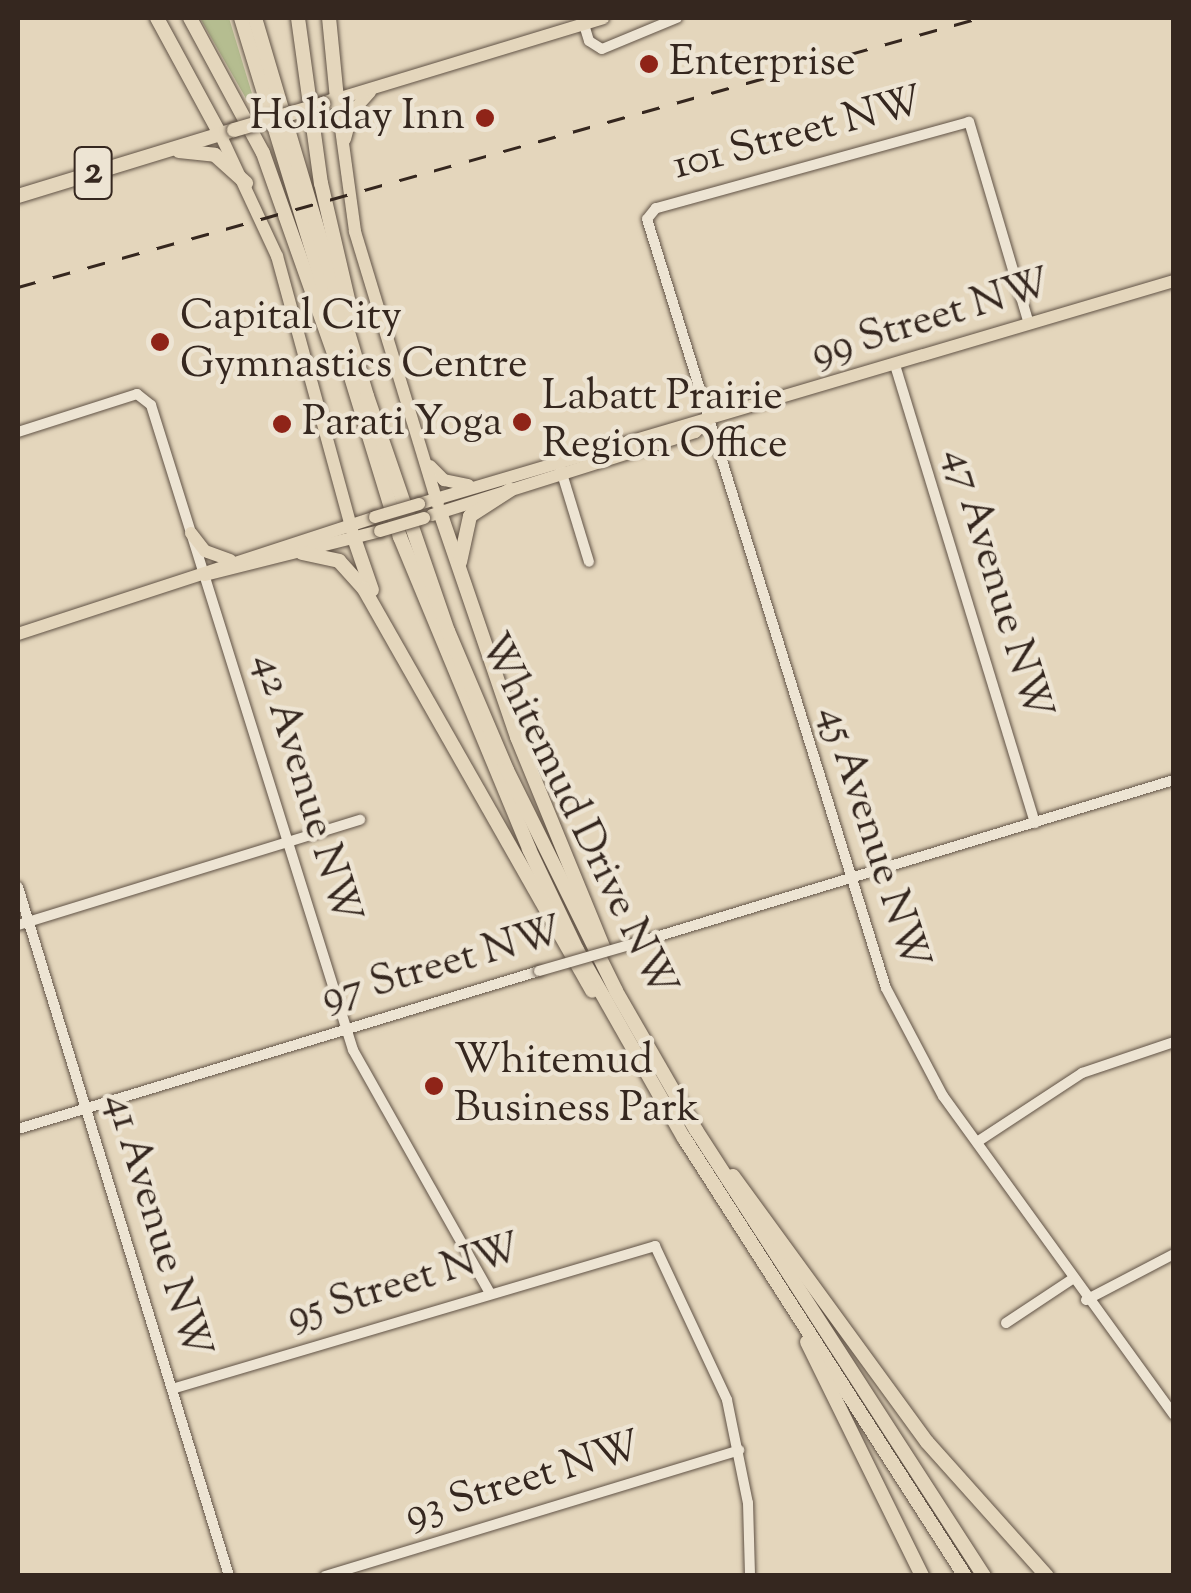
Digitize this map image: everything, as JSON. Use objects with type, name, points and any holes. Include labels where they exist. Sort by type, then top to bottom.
[{"type":"highway","points":[[157,18],[227,132]]},
{"type":"highway","points":[[190,18],[263,152],[326,341],[361,398]]},
{"type":"highway","name":"Whitemud Drive NW","points":[[241,18],[361,398],[473,726],[623,1032],[794,1310],[966,1576]]},
{"type":"highway","name":"Whitemud Drive NW","points":[[255,18],[361,398],[468,680],[616,990],[713,1156],[984,1576]]},
{"type":"highway","points":[[298,18],[321,183],[361,398]]},
{"type":"highway","points":[[330,18],[330,101]]},
{"type":"highway","name":"2","points":[[18,196],[330,101]]},
{"type":"highway","points":[[168,150],[215,155],[246,183]]},
{"type":"highway","points":[[459,572],[468,520],[510,490]]},
{"type":"highway","points":[[438,506],[459,572],[616,990]]},
{"type":"highway","points":[[352,532],[399,650]]},
{"type":"highway","points":[[302,553],[329,556],[351,571],[399,650],[571,962],[623,1032]]},
{"type":"highway","points":[[713,1156],[745,1188],[926,1442],[1045,1573]]},
{"type":"highway","points":[[794,1310],[922,1576]]},
{"type":"main road","points":[[438,506],[345,181],[330,101],[583,20],[604,18]]},
{"type":"main road","points":[[345,181],[348,124],[374,87]]},
{"type":"main road","points":[[227,132],[282,270],[352,532]]},
{"type":"main road","name":"99 Street NW","points":[[438,506],[478,486],[695,432],[707,421],[1174,280]]},
{"type":"main road","points":[[422,456],[444,480],[478,486]]},
{"type":"main road","name":"99 Street NW","points":[[205,575],[237,560],[510,490],[560,466]]},
{"type":"main road","name":"99 Street NW","points":[[18,634],[205,575],[302,553],[352,532]]},
{"type":"main road","points":[[191,533],[211,555],[237,560]]},
{"type":"street","points":[[583,20],[589,41],[606,49],[678,18]]},
{"type":"street","name":"101 Street NW","points":[[648,215],[968,122],[1030,324]]},
{"type":"street","name":"45 Avenue NW","points":[[648,215],[848,880],[896,1010],[926,1069],[1071,1280],[1174,1415]]},
{"type":"street","name":"47 Avenue NW","points":[[895,365],[1035,823]]},
{"type":"street","name":"42 Avenue NW","points":[[18,432],[133,395],[146,399],[205,575],[345,1028],[369,1087],[489,1291]]},
{"type":"street","points":[[560,466],[589,562]]},
{"type":"street","name":"97 Street NW","points":[[18,1129],[1174,780]]},
{"type":"street","points":[[23,923],[360,820]]},
{"type":"street","name":"41 Avenue NW","points":[[18,895],[23,923],[86,1108],[229,1576]]},
{"type":"street","points":[[977,1142],[1082,1073],[1174,1042]]},
{"type":"street","name":"95 Street NW","points":[[172,1389],[489,1291],[655,1246],[722,1386],[739,1450]]},
{"type":"street","points":[[1086,1300],[1174,1254]]},
{"type":"street","points":[[1006,1322],[1071,1280]]},
{"type":"street","points":[[739,1450],[750,1576]]},
{"type":"street","name":"93 Street NW","points":[[325,1576],[739,1450]]},
{"type":"green space","points":[[200,18],[229,18],[253,97],[248,102]]},
{"type":"railway","points":[[18,287],[979,18]]},
{"type":"place","name":"Enterprise","points":[[649,64]]},
{"type":"place","name":"Holiday Inn","points":[[485,118]]},
{"type":"place","name":"Capital City Gymnastics Centre","points":[[160,342]]},
{"type":"place","name":"Labatt Prairie Region Office","points":[[522,422]]},
{"type":"place","name":"Parati Yoga","points":[[282,424]]},
{"type":"place","name":"Whitemud Business Park","points":[[434,1086]]}]
